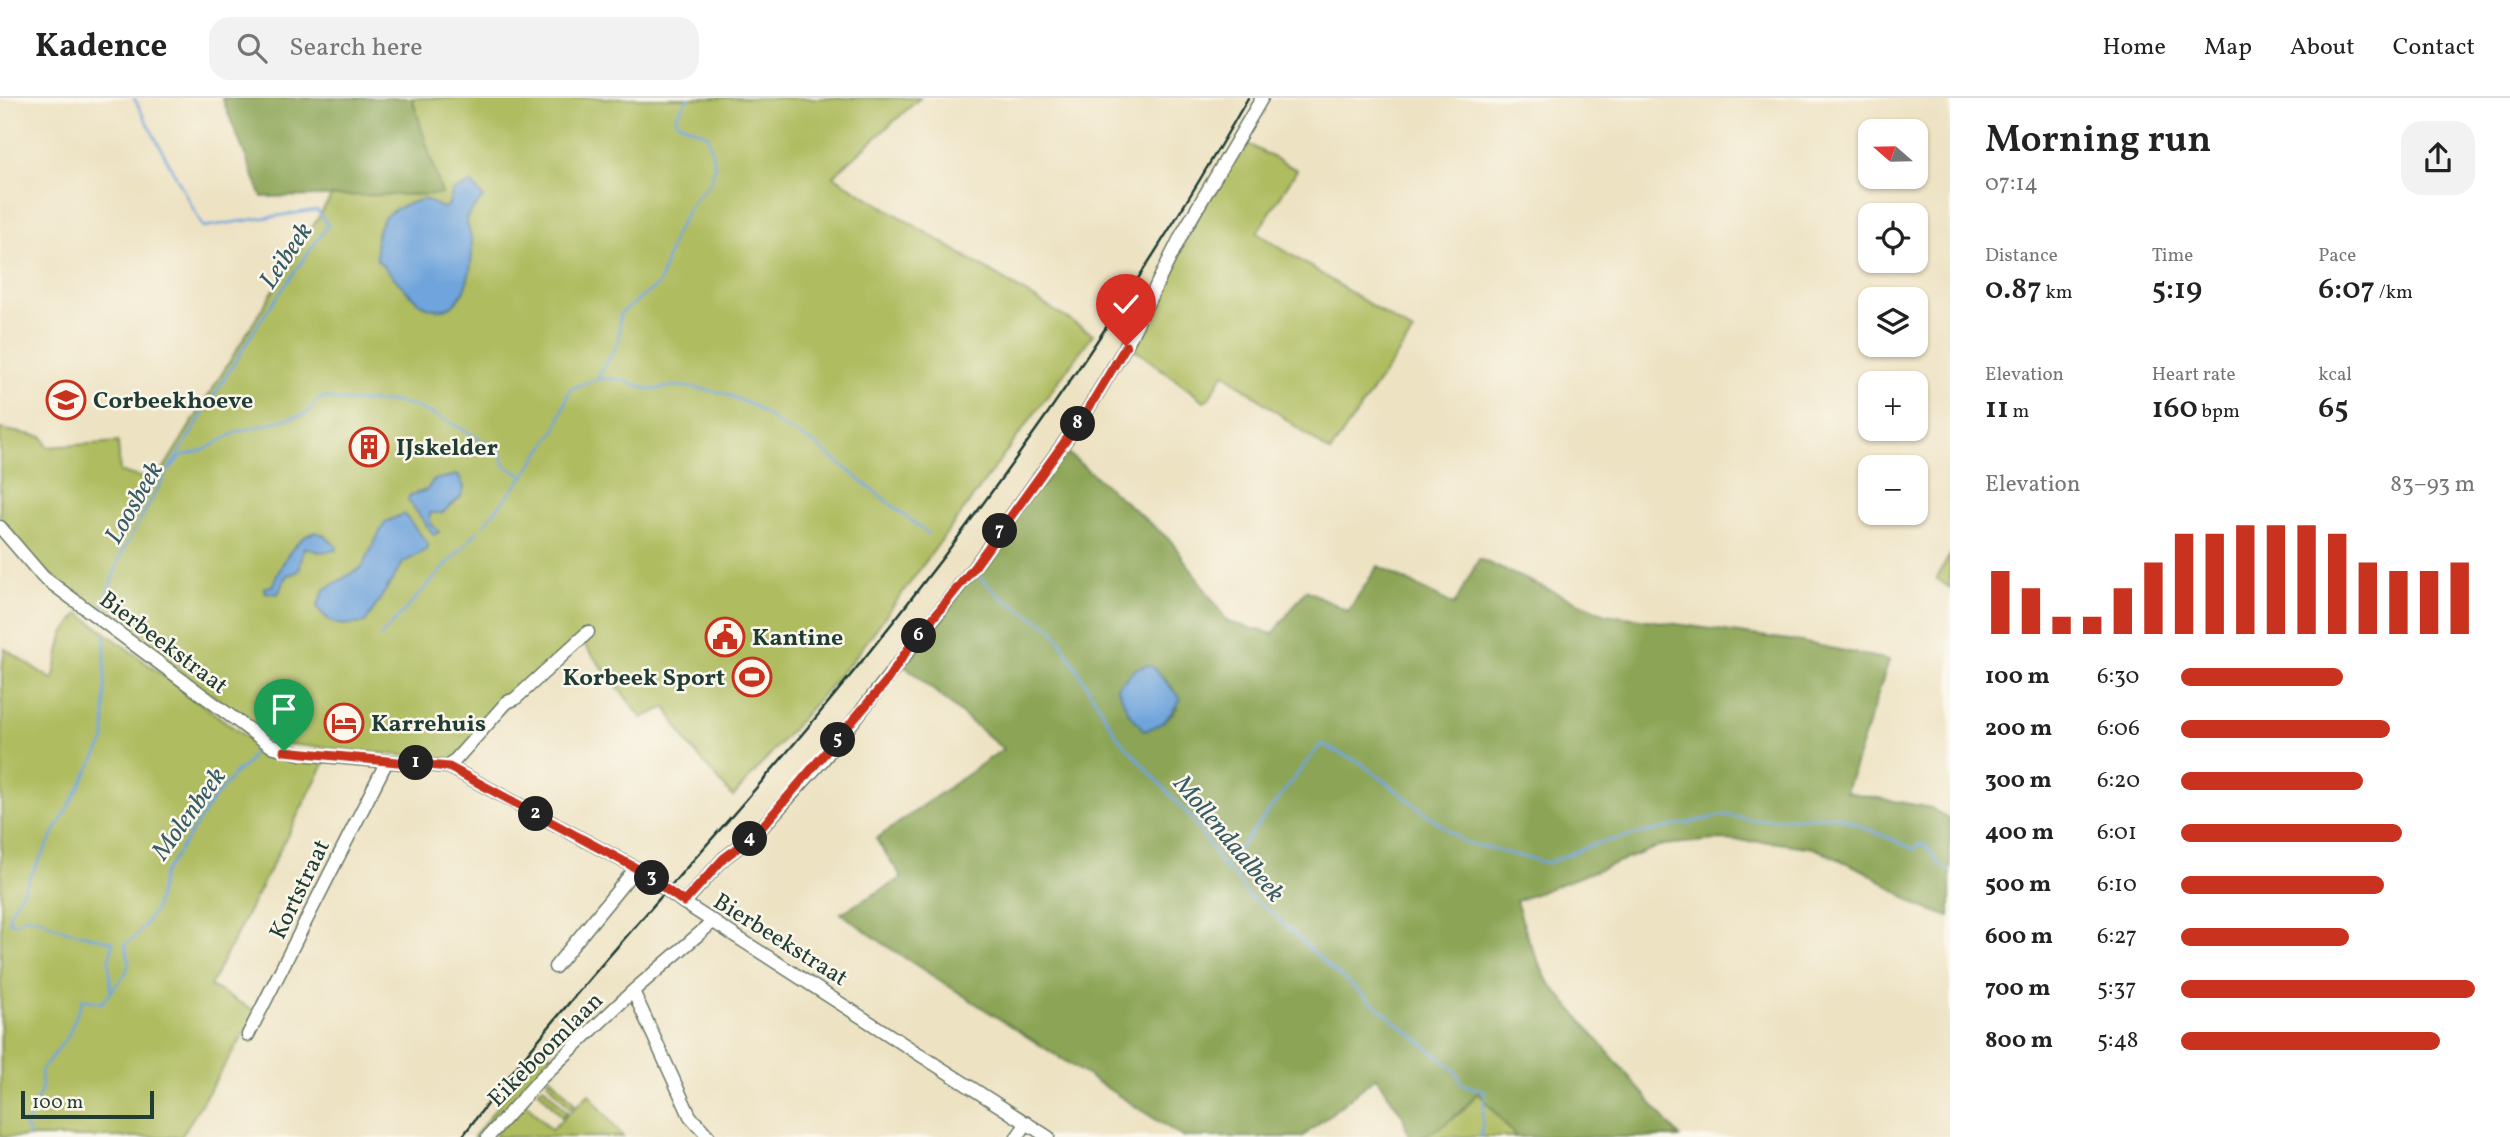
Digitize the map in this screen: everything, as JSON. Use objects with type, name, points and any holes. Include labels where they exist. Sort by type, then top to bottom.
[{"type":"street","points":[[684,902],[724,858],[756,834],[822,761],[975,566],[1087,411],[1126,346],[1182,234],[1262,98]]},
{"type":"street","name":"Bierbeekstraat","points":[[0,527],[43,577],[262,741],[284,751],[449,767],[636,868],[684,902],[1048,1137]]},
{"type":"street","points":[[449,767],[507,702],[515,699],[588,632]]},
{"type":"street","name":"Kortstraat","points":[[248,1035],[387,761]]},
{"type":"street","points":[[555,967],[636,868]]},
{"type":"street","name":"Eikeboomlaan","points":[[488,1137],[541,1078],[633,991],[714,921]]},
{"type":"street","name":"Eikeboomlaan","points":[[633,991],[690,1116],[709,1137]]},
{"type":"street","points":[[1017,1137],[1027,1123]]},
{"type":"green space","points":[[222,98],[412,98],[442,194],[262,197]]},
{"type":"green space","points":[[412,98],[920,98],[833,176],[1093,334],[856,656],[733,797],[687,743],[666,707],[642,718],[578,637],[452,760],[277,743],[34,563],[0,515],[0,429],[43,437],[47,447],[118,442],[120,472],[156,481],[332,195],[441,194]]},
{"type":"green space","points":[[1240,140],[1297,170],[1257,233],[1413,332],[1330,452],[1224,373],[1209,398],[1204,401],[1133,348],[1131,340]]},
{"type":"green space","points":[[1063,449],[1171,541],[1228,622],[1273,634],[1306,590],[1348,611],[1378,566],[1454,605],[1479,559],[1605,614],[1796,641],[1889,660],[1846,792],[1931,808],[1950,820],[1950,917],[1919,906],[1867,872],[1814,848],[1771,842],[1716,840],[1663,845],[1516,901],[1529,941],[1547,980],[1680,1137],[1516,1137],[1478,1092],[1448,1122],[1429,1133],[1409,1137],[1403,1116],[1376,1077],[1302,1137],[1183,1137],[888,947],[841,913],[902,878],[876,839],[1003,749],[904,665]],"holes":[[[1153,667],[1172,687],[1177,708],[1164,722],[1145,731],[1117,687],[1135,669]]]},
{"type":"green space","points":[[1950,555],[1950,588],[1936,578]]},
{"type":"green space","points":[[79,613],[265,751],[286,758],[325,762],[210,986],[257,1012],[181,1137],[0,1137],[2,667],[5,649],[53,680],[63,635]]},
{"type":"green space","points":[[542,1049],[557,1059],[486,1137],[474,1137]]},
{"type":"green space","points":[[551,1077],[575,1104],[570,1108],[547,1081]]},
{"type":"green space","points":[[543,1086],[567,1112],[562,1117],[538,1090]]},
{"type":"green space","points":[[1478,1092],[1516,1137],[1421,1137],[1462,1112]]},
{"type":"green space","points":[[589,1094],[623,1137],[497,1137],[495,1134],[523,1100],[551,1130]]},
{"type":"water","points":[[471,183],[483,197],[466,218],[472,245],[468,280],[457,301],[449,307],[438,309],[425,306],[413,298],[377,260],[377,234],[380,225],[391,212],[424,199],[443,208],[448,206],[453,191]]},
{"type":"water","points":[[458,475],[464,487],[461,497],[442,513],[430,513],[430,522],[439,532],[434,535],[408,500],[410,495],[427,490],[433,480]]},
{"type":"water","points":[[404,514],[428,544],[426,550],[403,563],[365,623],[343,625],[327,619],[317,607],[324,590],[362,567],[385,522]]},
{"type":"water","points":[[315,532],[324,535],[337,547],[336,550],[319,552],[304,547],[299,571],[286,576],[278,594],[265,592],[264,587],[272,586],[283,562],[294,547]]},
{"type":"water","points":[[1147,665],[1153,667],[1181,699],[1164,722],[1145,731],[1129,713],[1117,687],[1135,669]]},
{"type":"water","points":[[278,698],[296,709],[289,721],[271,709]]},
{"type":"waterway","name":"Leibeek","points":[[134,98],[203,227],[317,210],[328,225],[260,321],[168,471]]},
{"type":"waterway","name":"Molenbeek","points":[[484,524],[524,476],[556,429],[570,389],[597,379],[619,341],[620,314],[659,284],[674,236],[693,201],[711,182],[715,166],[708,135],[677,122],[676,116],[688,98]]},
{"type":"waterway","name":"Mollendaalbeek","points":[[598,379],[619,379],[651,390],[674,386],[696,388],[724,393],[756,407],[777,423],[815,444],[928,534]]},
{"type":"waterway","name":"Loosbeek","points":[[102,609],[122,552],[168,471],[182,456],[204,450],[237,432],[306,414],[318,400],[325,397],[343,401],[401,403],[426,411],[500,450],[505,466],[524,476]]},
{"type":"waterway","name":"Molenbeek","points":[[380,637],[478,531]]},
{"type":"waterway","name":"Mollendaalbeek","points":[[977,575],[1004,599],[1053,629],[1117,736],[1194,821],[1224,868],[1234,875],[1250,898],[1263,905],[1335,972],[1455,1070],[1462,1084],[1485,1091],[1481,1137]]},
{"type":"waterway","name":"Loosbeek","points":[[105,634],[105,740],[9,915],[10,922],[15,923],[26,917],[38,918],[58,928],[113,942],[109,960],[111,990]]},
{"type":"waterway","points":[[1224,868],[1321,744],[1361,763],[1463,842],[1548,863],[1594,844],[1724,815],[1754,820],[1838,816],[1914,849],[1919,844],[1925,845],[1939,864],[1950,871]]},
{"type":"waterway","name":"Molenbeek","points":[[27,1137],[29,1133],[25,1127],[42,1088],[41,1071],[68,1036],[83,999],[102,1003],[126,973],[129,962],[125,944],[136,937],[155,910],[163,875],[212,801],[236,772],[247,764],[256,747]]},
{"type":"railway","points":[[462,1137],[588,980],[809,726],[928,576],[986,499],[1096,342],[1149,262],[1248,98]]},
{"type":"place","name":"Corbeekhoeve","points":[[66,400]]},
{"type":"place","name":"IJskelder","points":[[369,447]]},
{"type":"place","name":"Kantine","points":[[725,637]]},
{"type":"place","name":"Korbeek Sport","points":[[752,677]]},
{"type":"place","name":"Karrehuis","points":[[344,723]]},
{"type":"route","points":[[284,751],[449,767],[636,868],[684,902],[724,858],[756,834],[822,761],[885,683],[908,649],[975,566],[1087,411],[1126,346]]}]
